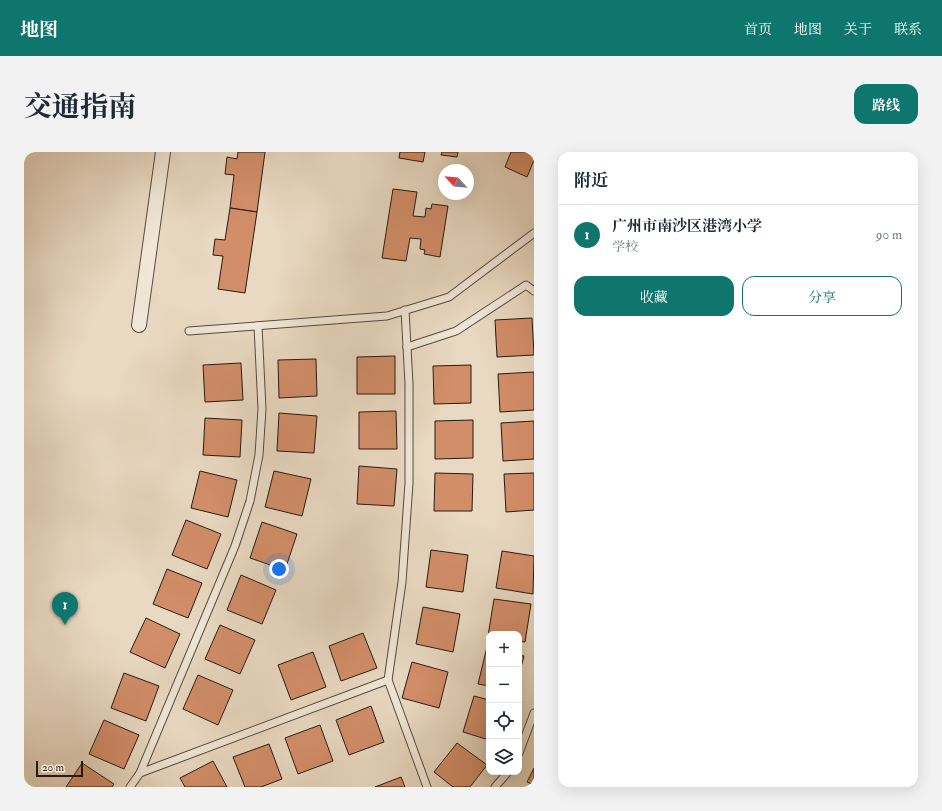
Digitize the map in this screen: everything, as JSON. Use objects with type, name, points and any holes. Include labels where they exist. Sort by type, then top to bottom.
[{"type":"street","points":[[139,325],[163,152]]},
{"type":"lane","points":[[189,332],[386,316],[449,297],[534,233]]},
{"type":"lane","points":[[407,347],[456,331],[526,285],[534,291]]},
{"type":"lane","points":[[405,310],[410,434],[406,533],[388,680],[427,787]]},
{"type":"lane","points":[[130,787],[140,773],[235,546],[250,501],[259,455],[262,408],[258,326]]},
{"type":"lane","points":[[140,773],[388,680]]},
{"type":"lane","points":[[522,745],[534,713]]},
{"type":"lane","points":[[495,787],[505,775]]},
{"type":"building","points":[[238,152],[265,152],[257,212],[230,208],[234,175],[225,174],[227,157],[237,159]]},
{"type":"building","points":[[400,152],[425,152],[423,162],[399,158]]},
{"type":"building","points":[[442,152],[458,152],[457,157],[441,155]]},
{"type":"building","points":[[511,152],[534,152],[534,160],[527,177],[505,167]]},
{"type":"building","points":[[393,189],[417,192],[413,216],[425,217],[426,208],[431,209],[432,204],[448,206],[440,257],[424,254],[425,250],[420,249],[421,239],[410,238],[406,261],[382,258]]},
{"type":"building","points":[[230,208],[257,212],[245,293],[218,289],[223,256],[213,255],[215,239],[225,240]]},
{"type":"building","points":[[532,318],[534,355],[497,357],[495,320]]},
{"type":"building","points":[[395,356],[395,394],[357,394],[357,357]]},
{"type":"building","points":[[316,359],[317,396],[279,398],[278,360]]},
{"type":"building","points":[[241,363],[243,400],[205,402],[203,365]]},
{"type":"building","points":[[471,365],[471,403],[434,404],[433,366]]},
{"type":"building","points":[[534,372],[534,410],[500,412],[498,374]]},
{"type":"building","points":[[396,411],[397,449],[359,449],[359,412]]},
{"type":"building","points":[[279,413],[317,416],[314,453],[277,451]]},
{"type":"building","points":[[205,418],[242,420],[240,457],[203,455]]},
{"type":"building","points":[[473,420],[473,458],[435,459],[435,421]]},
{"type":"building","points":[[534,421],[534,459],[503,461],[501,423]]},
{"type":"building","points":[[359,466],[397,469],[394,506],[357,504]]},
{"type":"building","points":[[200,471],[237,480],[228,517],[191,508]]},
{"type":"building","points":[[274,471],[311,479],[302,516],[265,507]]},
{"type":"building","points":[[435,473],[473,474],[472,511],[434,511]]},
{"type":"building","points":[[534,473],[534,510],[506,512],[504,474]]},
{"type":"building","points":[[186,520],[221,534],[207,569],[172,555]]},
{"type":"building","points":[[262,522],[297,534],[285,570],[250,558]]},
{"type":"building","points":[[431,550],[468,555],[463,592],[426,587]]},
{"type":"building","points":[[502,551],[534,556],[533,594],[496,588]]},
{"type":"building","points":[[167,569],[202,583],[188,618],[153,604]]},
{"type":"building","points":[[241,575],[276,590],[262,624],[227,610]]},
{"type":"building","points":[[494,599],[531,604],[525,642],[522,642],[522,631],[489,631]]},
{"type":"building","points":[[423,607],[460,614],[453,652],[416,644]]},
{"type":"building","points":[[146,618],[180,634],[165,668],[130,652]]},
{"type":"building","points":[[220,625],[255,640],[240,674],[205,659]]},
{"type":"building","points":[[363,633],[377,668],[341,681],[329,646]]},
{"type":"building","points":[[486,651],[486,685],[478,684]]},
{"type":"building","points":[[313,652],[326,687],[291,700],[278,665]]},
{"type":"building","points":[[412,662],[448,672],[439,708],[402,698]]},
{"type":"building","points":[[124,673],[159,686],[146,721],[111,708]]},
{"type":"building","points":[[198,675],[233,690],[218,725],[183,709]]},
{"type":"building","points":[[474,696],[486,699],[486,739],[463,732]]},
{"type":"building","points":[[371,706],[384,742],[349,755],[336,720]]},
{"type":"building","points":[[104,720],[139,735],[124,769],[89,754]]},
{"type":"building","points":[[320,725],[333,761],[298,774],[285,738]]},
{"type":"building","points":[[457,743],[486,764],[470,787],[453,787],[434,772]]},
{"type":"building","points":[[269,744],[282,779],[261,787],[245,787],[233,757]]},
{"type":"building","points":[[213,761],[227,787],[185,787],[180,778]]},
{"type":"building","points":[[82,763],[114,784],[112,787],[66,787]]},
{"type":"building","points":[[534,768],[534,785],[527,782]]},
{"type":"building","points":[[401,777],[405,787],[375,787]]},
{"type":"place","name":"广州市南沙区港湾小学","points":[[65,625]]}]
